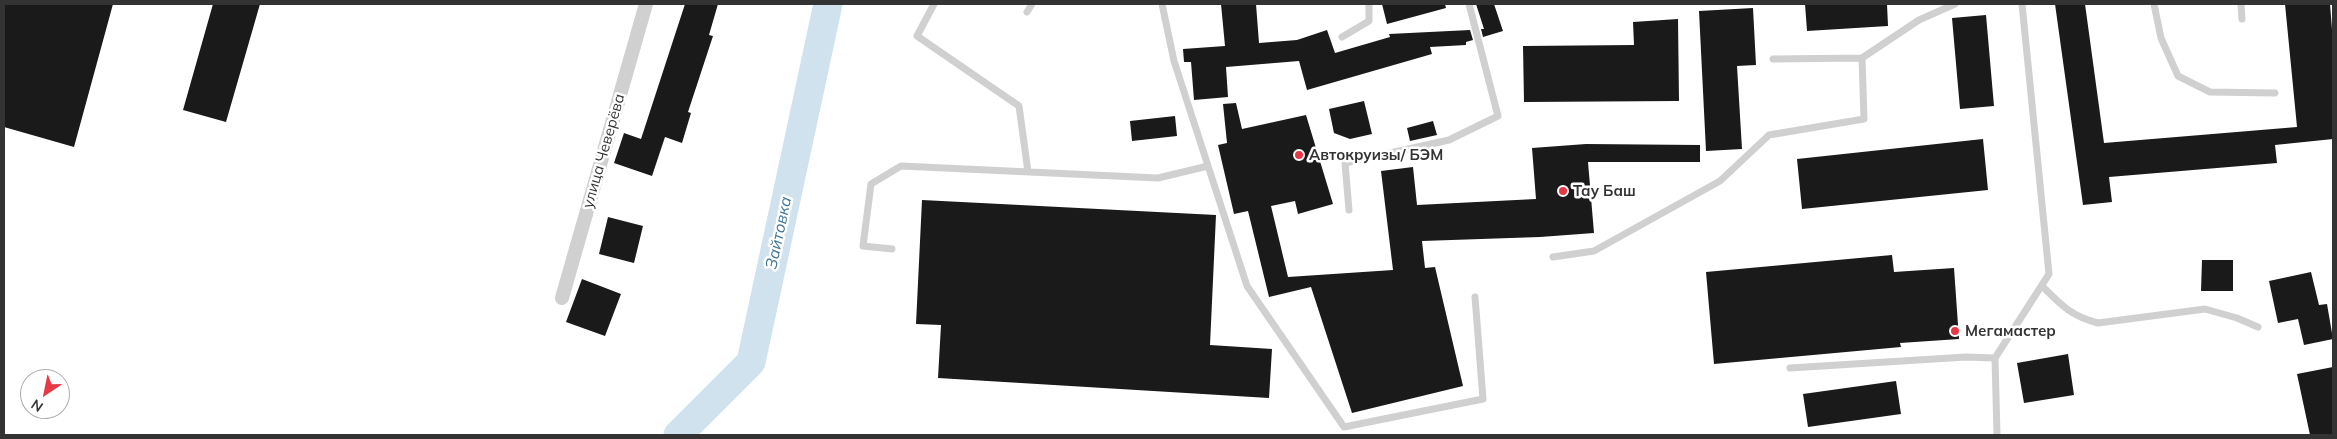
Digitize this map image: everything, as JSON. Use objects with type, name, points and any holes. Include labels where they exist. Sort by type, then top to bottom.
[{"type":"street","name":"улица Чеверёва","points":[[562,298],[646,4]]},
{"type":"lane","points":[[934,4],[917,36],[1018,106],[1028,172]]},
{"type":"lane","points":[[1027,12],[1032,4]]},
{"type":"lane","points":[[1162,4],[1174,61],[1247,286],[1344,427],[1483,399],[1475,297]]},
{"type":"lane","points":[[1342,37],[1369,21],[1369,4]]},
{"type":"lane","points":[[1349,210],[1345,163],[1449,140],[1498,116],[1468,4]]},
{"type":"lane","points":[[1773,59],[1862,58],[1919,20],[1955,4]]},
{"type":"lane","points":[[1997,435],[1996,358],[2049,274],[2022,4]]},
{"type":"lane","points":[[2154,4],[2161,38],[2178,76],[2210,92],[2276,93]]},
{"type":"lane","points":[[2241,4],[2242,19]]},
{"type":"lane","points":[[1553,257],[1594,251],[1720,181],[1769,135],[1864,119],[1862,58]]},
{"type":"lane","points":[[892,249],[862,246],[870,184],[901,166],[1158,178],[1208,166]]},
{"type":"lane","points":[[2042,286],[2067,311],[2098,323],[2205,309],[2237,318],[2258,327]]},
{"type":"lane","points":[[1790,368],[1966,357],[1996,358]]},
{"type":"building","points":[[4,4],[113,4],[74,147],[4,127]]},
{"type":"building","points":[[213,4],[260,4],[226,122],[183,110]]},
{"type":"building","points":[[685,4],[718,4],[709,35],[713,36],[688,112],[691,113],[682,143],[665,137],[652,176],[614,163],[624,133],[641,139]]},
{"type":"building","points":[[1221,4],[1256,4],[1259,43],[1297,40],[1327,30],[1335,53],[1390,37],[1389,34],[1470,30],[1473,40],[1466,42],[1466,45],[1430,47],[1432,54],[1307,90],[1299,61],[1226,67],[1228,97],[1194,100],[1191,62],[1184,62],[1183,49],[1225,46]]},
{"type":"building","points":[[1382,4],[1445,4],[1446,8],[1387,24]]},
{"type":"building","points":[[1476,4],[1494,4],[1503,31],[1483,37],[1481,29],[1484,29]]},
{"type":"building","points":[[1805,4],[1887,4],[1888,26],[1807,31]]},
{"type":"building","points":[[2055,4],[2085,4],[2104,143],[2297,127],[2285,4],[2330,4],[2333,42],[2333,139],[2275,145],[2277,163],[2109,177],[2112,202],[2083,205]]},
{"type":"building","points":[[1753,8],[1756,65],[1737,66],[1742,149],[1706,151],[1699,11]]},
{"type":"building","points":[[1986,15],[1994,106],[1960,109],[1952,18]]},
{"type":"building","points":[[1678,19],[1679,101],[1524,102],[1523,46],[1634,45],[1633,22]]},
{"type":"building","points":[[1364,101],[1372,134],[1350,139],[1334,133],[1329,109]]},
{"type":"building","points":[[1236,103],[1242,129],[1306,115],[1333,204],[1298,214],[1295,201],[1271,206],[1288,277],[1393,270],[1381,171],[1413,167],[1417,205],[1536,199],[1532,148],[1586,144],[1700,145],[1700,162],[1588,162],[1594,233],[1422,241],[1425,268],[1435,267],[1463,386],[1352,413],[1311,287],[1269,297],[1248,211],[1234,214],[1218,145],[1227,143],[1223,104]]},
{"type":"building","points":[[1175,116],[1177,136],[1132,141],[1130,121]]},
{"type":"building","points":[[1433,121],[1437,135],[1410,141],[1407,128]]},
{"type":"building","points":[[1983,139],[1988,190],[1802,209],[1797,159]]},
{"type":"building","points":[[922,200],[1216,215],[1210,345],[1272,349],[1269,398],[938,378],[941,325],[916,324]]},
{"type":"building","points":[[608,217],[643,226],[634,263],[599,254]]},
{"type":"building","points":[[1892,255],[1894,272],[1954,268],[1959,339],[1900,343],[1901,347],[1714,364],[1706,272]]},
{"type":"building","points":[[2202,260],[2233,260],[2233,291],[2201,291]]},
{"type":"building","points":[[2311,272],[2319,305],[2327,304],[2333,339],[2304,345],[2298,319],[2278,323],[2269,281]]},
{"type":"building","points":[[582,279],[621,294],[605,336],[566,322]]},
{"type":"building","points":[[2068,354],[2074,395],[2024,403],[2017,363]]},
{"type":"building","points":[[2333,367],[2333,435],[2310,435],[2297,374]]},
{"type":"building","points":[[1896,381],[1901,414],[1808,427],[1803,394]]},
{"type":"waterway","name":"Зайтовка","points":[[678,435],[751,362],[828,4]]},
{"type":"place","name":"Автокруизы/ БЭМ","points":[[1299,155]]},
{"type":"place","name":"Тау Баш","points":[[1563,191]]},
{"type":"place","name":"Мегамастер","points":[[1955,331]]}]
